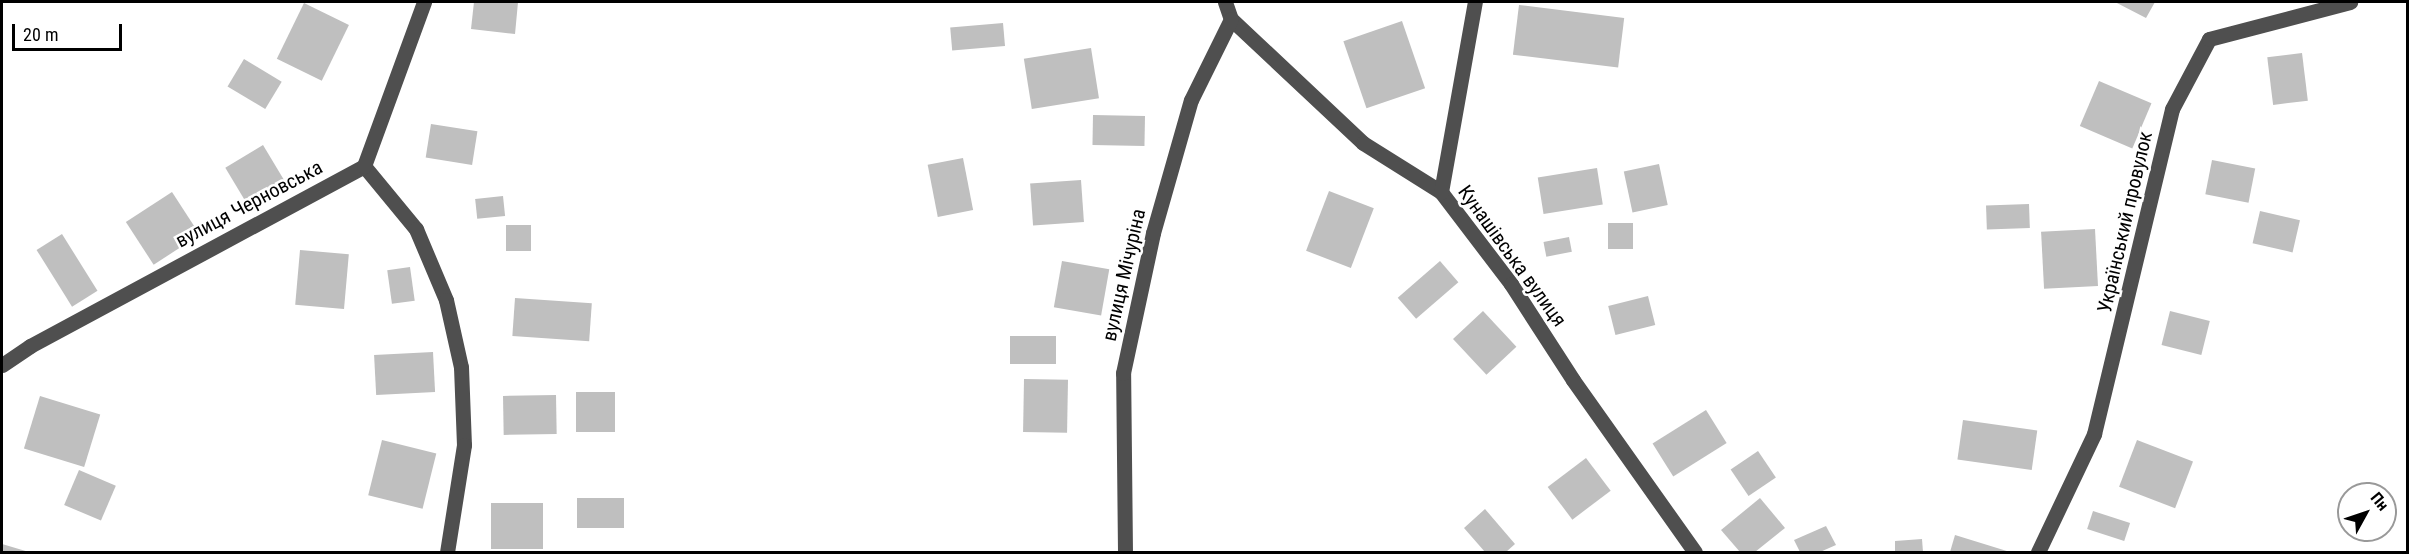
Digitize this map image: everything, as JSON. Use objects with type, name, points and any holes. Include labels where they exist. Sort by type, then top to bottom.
[{"type":"street","points":[[424,2],[364,166],[416,230],[449,311],[461,367],[464,445],[447,552]]},
{"type":"street","name":"Кунашівська вулиця","points":[[1225,2],[1231,19],[1363,143],[1441,192],[1511,284],[1573,380],[1695,552]]},
{"type":"street","points":[[1441,192],[1475,2]]},
{"type":"street","name":"Український провулок","points":[[2038,552],[2094,434],[2172,109],[2209,39],[2350,2]]},
{"type":"street","name":"вулиця Мічуріна","points":[[1125,552],[1123,373],[1153,233],[1191,99],[1231,19]]},
{"type":"street","name":"вулиця Черновська","points":[[2,365],[30,346],[364,166]]},
{"type":"building","points":[[474,2],[518,2],[515,34],[471,29]]},
{"type":"building","points":[[2115,2],[2155,2],[2146,18]]},
{"type":"building","points":[[304,3],[349,25],[322,81],[277,59]]},
{"type":"building","points":[[1519,5],[1624,18],[1618,68],[1513,55]]},
{"type":"building","points":[[1402,21],[1425,88],[1366,108],[1343,41]]},
{"type":"building","points":[[1003,23],[1005,46],[952,51],[950,28]]},
{"type":"building","points":[[1091,48],[1099,98],[1032,109],[1024,59]]},
{"type":"building","points":[[2302,53],[2308,101],[2273,105],[2267,57]]},
{"type":"building","points":[[244,59],[282,82],[265,109],[228,86]]},
{"type":"building","points":[[2099,81],[2151,103],[2132,148],[2080,126]]},
{"type":"building","points":[[1093,115],[1145,116],[1144,146],[1092,145]]},
{"type":"building","points":[[431,124],[477,131],[472,165],[426,158]]},
{"type":"building","points":[[263,145],[288,187],[251,210],[225,168]]},
{"type":"building","points":[[963,158],[973,210],[938,217],[928,165]]},
{"type":"building","points":[[2212,160],[2255,168],[2249,203],[2205,194]]},
{"type":"building","points":[[1659,164],[1668,205],[1633,213],[1624,171]]},
{"type":"building","points":[[1597,168],[1603,205],[1544,214],[1538,177]]},
{"type":"building","points":[[1081,180],[1084,222],[1033,225],[1030,184]]},
{"type":"building","points":[[1329,191],[1374,208],[1351,268],[1306,251]]},
{"type":"building","points":[[172,192],[200,235],[154,265],[126,222]]},
{"type":"building","points":[[503,196],[505,216],[477,219],[475,199]]},
{"type":"building","points":[[2029,204],[2030,228],[1987,229],[1986,206]]},
{"type":"building","points":[[2260,211],[2300,220],[2293,252],[2253,243]]},
{"type":"building","points":[[1608,223],[1633,223],[1633,249],[1608,249]]},
{"type":"building","points":[[506,225],[531,225],[531,251],[506,251]]},
{"type":"building","points":[[2095,229],[2098,286],[2044,289],[2041,232]]},
{"type":"building","points":[[62,234],[98,291],[72,307],[37,250]]},
{"type":"building","points":[[1569,237],[1572,252],[1546,257],[1543,242]]},
{"type":"building","points":[[300,250],[349,254],[344,309],[295,305]]},
{"type":"building","points":[[1062,261],[1109,269],[1101,316],[1054,307]]},
{"type":"building","points":[[1440,261],[1458,282],[1416,319],[1398,298]]},
{"type":"building","points":[[410,267],[415,301],[392,304],[387,270]]},
{"type":"building","points":[[1648,296],[1655,325],[1615,335],[1608,306]]},
{"type":"building","points":[[515,298],[592,303],[589,341],[512,336]]},
{"type":"building","points":[[1483,311],[1516,347],[1486,375],[1453,339]]},
{"type":"building","points":[[2170,311],[2210,321],[2201,355],[2162,345]]},
{"type":"building","points":[[1010,336],[1056,336],[1056,364],[1010,364]]},
{"type":"building","points":[[433,352],[435,392],[376,395],[374,355]]},
{"type":"building","points":[[1024,379],[1068,380],[1067,433],[1023,432]]},
{"type":"building","points":[[576,392],[615,392],[615,432],[576,432]]},
{"type":"building","points":[[556,395],[557,434],[504,435],[503,396]]},
{"type":"building","points":[[40,396],[100,414],[84,467],[24,449]]},
{"type":"building","points":[[1706,410],[1727,443],[1673,476],[1653,443]]},
{"type":"building","points":[[1963,420],[2037,430],[2032,470],[1957,460]]},
{"type":"building","points":[[382,440],[436,454],[423,509],[368,495]]},
{"type":"building","points":[[2137,440],[2193,462],[2175,508],[2119,487]]},
{"type":"building","points":[[1758,451],[1776,478],[1749,496],[1731,469]]},
{"type":"building","points":[[1586,458],[1611,491],[1572,520],[1548,487]]},
{"type":"building","points":[[79,470],[116,486],[101,521],[64,505]]},
{"type":"building","points":[[577,498],[624,498],[624,528],[577,528]]},
{"type":"building","points":[[1760,498],[1785,528],[1755,552],[1740,552],[1721,530]]},
{"type":"building","points":[[491,503],[543,503],[543,549],[491,549]]},
{"type":"building","points":[[1485,509],[1515,544],[1506,552],[1485,552],[1464,528]]},
{"type":"building","points":[[2093,511],[2130,523],[2124,541],[2087,529]]},
{"type":"building","points":[[1826,526],[1836,545],[1820,552],[1800,552],[1794,540]]},
{"type":"building","points":[[1955,535],[2010,552],[1950,552]]},
{"type":"building","points":[[1922,539],[1923,552],[1895,552],[1895,541]]},
{"type":"building","points":[[2,544],[29,552],[2,552]]}]
